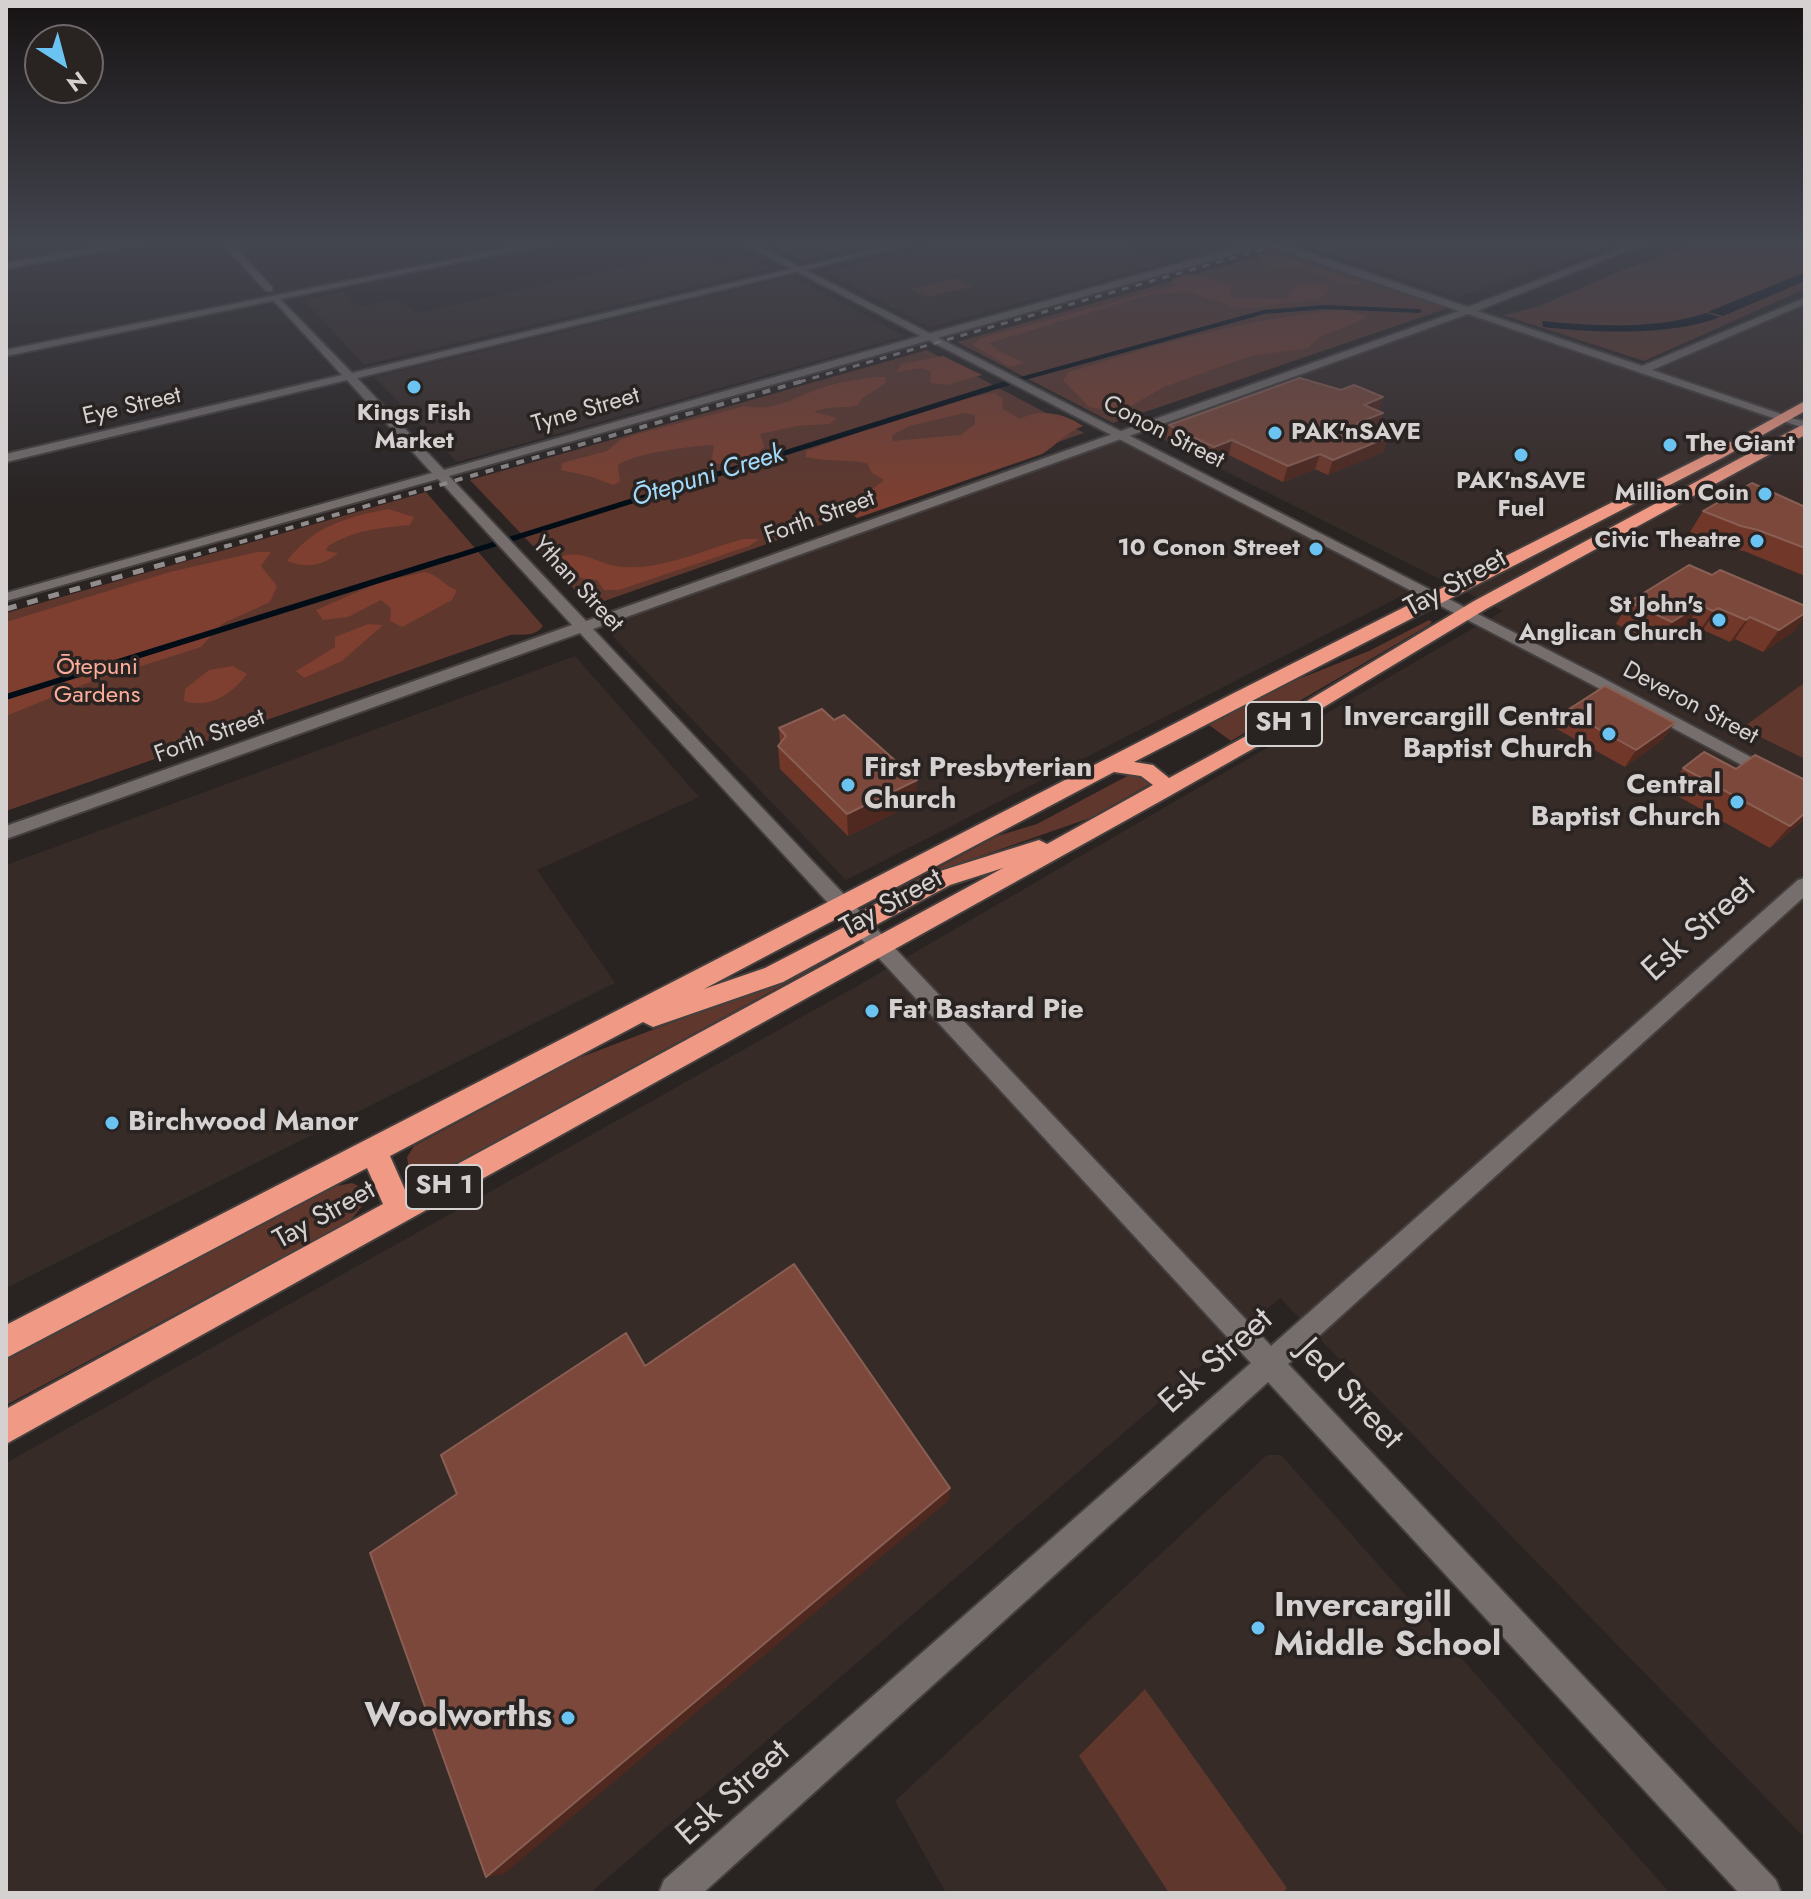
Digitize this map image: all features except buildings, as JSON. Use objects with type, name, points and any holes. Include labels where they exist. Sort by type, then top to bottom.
[{"type":"highway","name":"Tay Street","points":[[6,1427],[400,1211],[861,926],[1111,765],[1805,405]]},
{"type":"highway","name":"Tay Street","points":[[6,1342],[554,1056],[774,975],[861,926],[1097,827],[1279,726],[1465,613],[1805,427]]},
{"type":"highway","points":[[1111,765],[1153,773],[1163,785],[1159,793]]},
{"type":"highway","points":[[861,926],[942,879],[1097,827]]},
{"type":"highway","points":[[373,1150],[400,1211]]},
{"type":"street","points":[[6,341],[64,330]]},
{"type":"street","points":[[6,353],[112,330]]},
{"type":"street","name":"Ythan Street","points":[[306,330],[861,926]]},
{"type":"street","name":"Eye Street","points":[[6,458],[546,330]]},
{"type":"street","name":"Conon Street","points":[[916,330],[1465,613]]},
{"type":"street","name":"Tyne Street","points":[[6,597],[956,330]]},
{"type":"street","name":"Forth Street","points":[[6,833],[1415,330]]},
{"type":"street","points":[[1522,330],[1805,427]]},
{"type":"street","points":[[1642,370],[1737,330]]},
{"type":"street","name":"Deveron Street","points":[[1465,613],[1805,793]]},
{"type":"street","name":"Esk Street","points":[[677,1893],[1805,885]]},
{"type":"street","name":"Jed Street","points":[[861,926],[1763,1893]]},
{"type":"shaded area","points":[[331,330],[513,330],[364,365]]},
{"type":"shaded area","points":[[572,330],[893,330],[905,336],[457,462],[374,377]]},
{"type":"shaded area","points":[[1012,330],[1034,330],[989,343],[1025,363],[1010,367],[973,345],[981,338]]},
{"type":"shaded area","points":[[1219,330],[1338,330],[1320,337],[1309,348],[1251,356],[1164,387],[1131,406],[1130,414],[1089,407],[1063,380],[1069,372]]},
{"type":"shaded area","points":[[1401,330],[1526,330],[1648,371],[1748,330],[1805,330],[1805,1838],[1280,1298],[590,1893],[6,1893],[6,1463],[857,986],[1503,611],[1134,425]]},
{"type":"shaded area","points":[[1571,330],[1659,330],[1633,331]]},
{"type":"shaded area","points":[[943,356],[982,375],[947,385],[930,383],[931,372],[922,368],[897,372],[901,364]]},
{"type":"shaded area","points":[[885,377],[886,383],[861,399],[858,405],[814,412],[837,418],[829,424],[797,426],[760,434],[764,446],[746,459],[705,465],[712,458],[714,445],[679,448],[625,461],[618,465],[620,482],[613,485],[561,470],[562,463],[607,451],[620,440],[637,434],[745,406],[779,405],[820,388]]},
{"type":"shaded area","points":[[995,393],[1002,398],[1003,409],[1020,419],[1035,414],[1052,414],[1083,426],[1042,454],[857,518],[847,510],[884,480],[872,473],[867,463],[806,457],[806,451],[971,397]],"holes":[[[964,413],[975,415],[975,424],[961,435],[892,441],[893,435],[909,426]]]},
{"type":"shaded area","points":[[1116,438],[1411,591],[846,880],[600,623]]},
{"type":"shaded area","points":[[388,509],[414,517],[410,525],[348,536],[328,546],[326,551],[338,553],[320,564],[301,565],[287,561],[320,531],[358,516]]},
{"type":"shaded area","points":[[744,539],[759,539],[749,546],[619,590],[604,590],[597,580],[581,578],[560,557],[574,554],[615,566],[648,566]]},
{"type":"shaded area","points":[[257,552],[271,552],[261,566],[277,586],[270,602],[222,624],[201,647],[85,684],[6,716],[6,622],[170,572]]},
{"type":"shaded area","points":[[425,572],[457,590],[452,600],[402,627],[390,621],[391,608],[381,600],[348,617],[323,620],[316,610],[380,582]]},
{"type":"shaded area","points":[[368,624],[383,625],[342,661],[304,678],[296,671],[335,647],[335,637]]},
{"type":"shaded area","points":[[575,656],[699,797],[537,870],[615,983],[6,1288],[6,865]]},
{"type":"shaded area","points":[[233,666],[247,674],[220,698],[203,703],[184,701],[185,689],[209,670]]},
{"type":"shaded area","name":"Invercargill Middle School","points":[[1267,1455],[1281,1455],[1670,1893],[946,1893],[895,1801]]},
{"type":"green space","points":[[1001,330],[1385,330],[1113,423],[957,342]]},
{"type":"green space","points":[[1548,330],[1714,330],[1644,361]]},
{"type":"green space","points":[[927,350],[1084,433],[590,606],[470,480]]},
{"type":"green space","name":"Ōtepuni Gardens","points":[[426,492],[543,626],[540,630],[510,635],[6,811],[6,613]]},
{"type":"green space","points":[[1429,620],[1432,622],[1429,625],[1231,741],[1209,725],[1291,682],[1369,651]]},
{"type":"green space","points":[[1804,683],[1805,759],[1742,728]]},
{"type":"green space","points":[[1131,774],[1138,774],[1150,784],[1090,818],[938,871],[891,893],[997,836],[1037,824]]},
{"type":"green space","points":[[823,960],[825,962],[436,1174],[418,1176],[409,1170],[407,1157],[414,1146],[576,1059],[778,982]]},
{"type":"green space","points":[[352,1183],[363,1188],[367,1200],[350,1221],[6,1405],[6,1360],[336,1186]]},
{"type":"green space","points":[[1145,1689],[1287,1888],[1283,1893],[1169,1893],[1079,1756]]},
{"type":"waterway","name":"Ōtepuni Creek","points":[[1015,381],[1200,330]]},
{"type":"waterway","name":"Ōtepuni Creek","points":[[444,560],[1015,381]]},
{"type":"waterway","name":"Ōtepuni Creek","points":[[1010,382],[1015,381]]},
{"type":"waterway","name":"Ōtepuni Creek","points":[[6,697],[450,558]]},
{"type":"railway","points":[[799,382],[982,330]]},
{"type":"railway","points":[[181,559],[806,380]]},
{"type":"railway","points":[[6,609],[181,559]]},
{"type":"place","name":"Kings Fish Market","points":[[414,387]]},
{"type":"place","name":"PAK'nSAVE","points":[[1275,433]]},
{"type":"place","name":"The Giant","points":[[1670,445]]},
{"type":"place","name":"PAK'nSAVE Fuel","points":[[1521,455]]},
{"type":"place","name":"Million Coin","points":[[1765,494]]},
{"type":"place","name":"Civic Theatre","points":[[1757,541]]},
{"type":"place","name":"10 Conon Street","points":[[1316,549]]},
{"type":"place","name":"St John's Anglican Church","points":[[1719,620]]},
{"type":"place","name":"Invercargill Central Baptist Church","points":[[1609,734]]},
{"type":"place","name":"First Presbyterian Church","points":[[848,785]]},
{"type":"place","name":"Central Baptist Church","points":[[1737,802]]},
{"type":"place","name":"Fat Bastard Pie","points":[[872,1011]]},
{"type":"place","name":"Birchwood Manor","points":[[112,1123]]},
{"type":"place","name":"Invercargill Middle School","points":[[1258,1628]]},
{"type":"place","name":"Woolworths","points":[[568,1718]]}]
